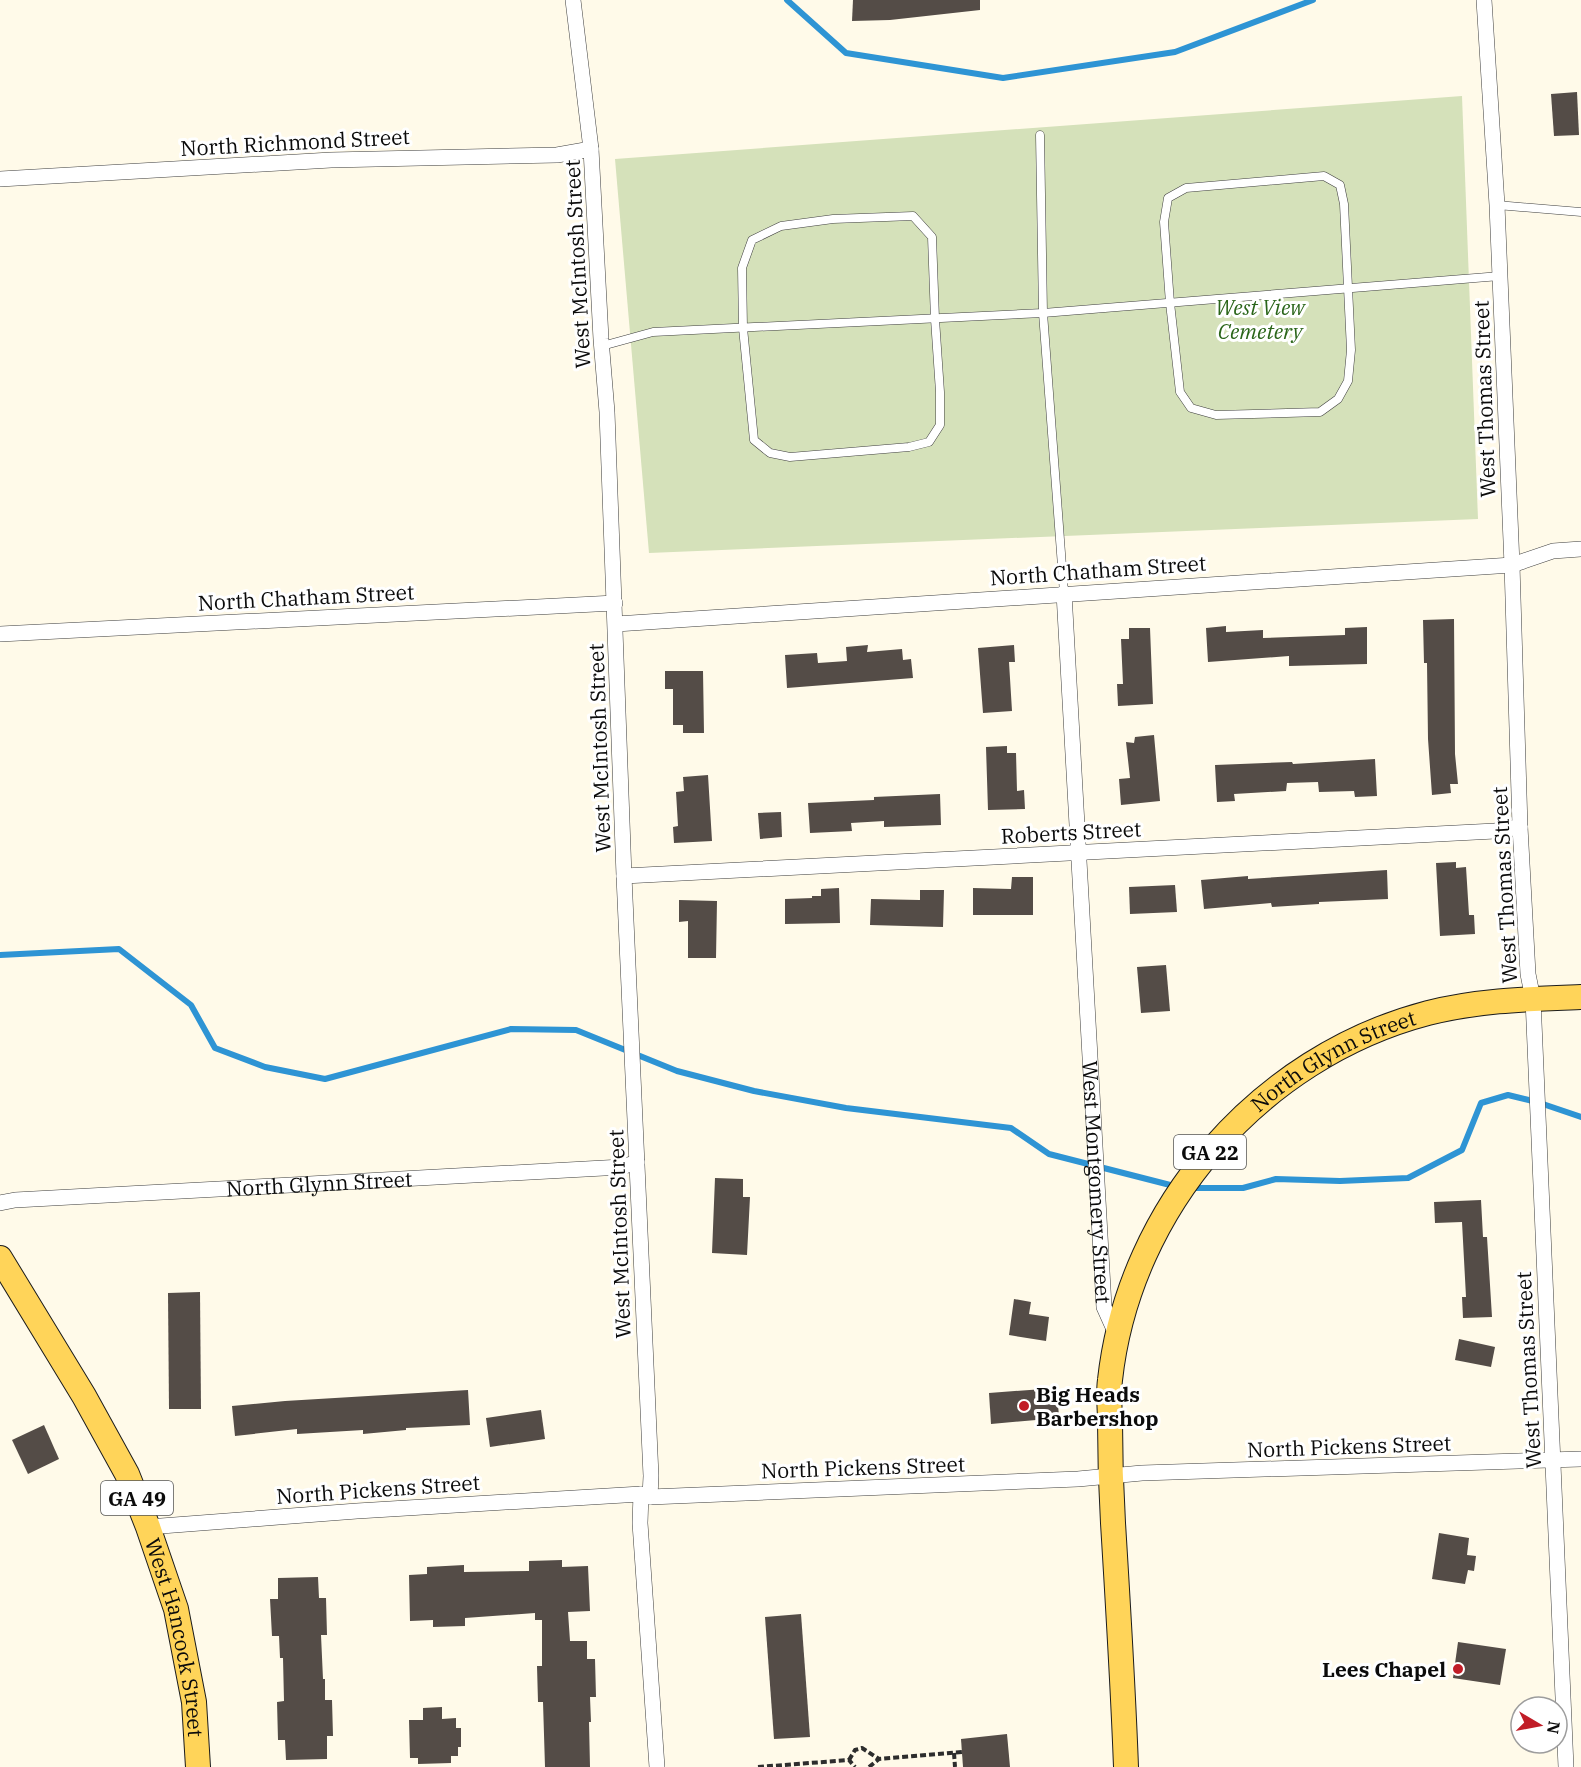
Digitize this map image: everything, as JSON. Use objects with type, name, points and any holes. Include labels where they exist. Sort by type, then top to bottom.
[{"type":"main road","name":"North Glynn Street","points":[[1117,1338],[1129,1292],[1139,1266],[1165,1214],[1200,1163],[1257,1104],[1312,1064],[1349,1043],[1419,1016],[1450,1008],[1505,1000],[1581,997]]},
{"type":"main road","name":"West Hancock Street","points":[[0,1258],[127,1474],[148,1527],[176,1609],[194,1702],[198,1767]]},
{"type":"main road","name":"GA 22","points":[[1117,1338],[1110,1381],[1110,1476],[1126,1767]]},
{"type":"street","name":"West McIntosh Street","points":[[573,0],[591,149],[607,412],[624,876],[650,1464],[640,1523],[657,1767]]},
{"type":"street","name":"West Thomas Street","points":[[1484,0],[1497,205],[1520,827],[1528,974],[1533,999],[1566,1767]]},
{"type":"street","name":"North Richmond Street","points":[[0,179],[331,160],[557,155],[591,149]]},
{"type":"street","name":"North Chatham Street","points":[[616,624],[1512,565],[1553,551],[1581,549]]},
{"type":"street","name":"West Montgomery Street","points":[[1064,593],[1104,1307],[1117,1338]]},
{"type":"street","name":"North Chatham Street","points":[[0,634],[615,603]]},
{"type":"street","name":"Roberts Street","points":[[624,876],[1495,831],[1520,827]]},
{"type":"street","name":"North Glynn Street","points":[[0,1203],[27,1199],[622,1167],[637,1162]]},
{"type":"street","name":"North Pickens Street","points":[[148,1527],[345,1512],[646,1496],[1154,1473],[1581,1459]]},
{"type":"lane","points":[[1040,135],[1043,313],[1064,593]]},
{"type":"lane","points":[[1324,176],[1340,185],[1344,204],[1351,350],[1348,381],[1338,399],[1320,412],[1216,415],[1191,408],[1180,392],[1170,303],[1164,222],[1168,198],[1186,188],[1241,182],[1324,176]]},
{"type":"lane","points":[[1497,205],[1581,212]]},
{"type":"lane","points":[[913,216],[932,237],[934,319],[940,392],[940,426],[929,442],[909,447],[790,457],[771,453],[754,440],[743,328],[742,268],[752,240],[781,226],[833,219],[913,216]]},
{"type":"lane","points":[[602,346],[653,332],[1043,313],[1500,276]]},
{"type":"path","points":[[849,1760],[855,1750],[862,1748],[879,1759]]},
{"type":"path","points":[[954,1752],[955,1767]]},
{"type":"path","points":[[869,1767],[879,1759],[962,1752]]},
{"type":"path","points":[[758,1767],[849,1760]]},
{"type":"path","points":[[849,1760],[855,1767]]},
{"type":"green space","name":"West View Cemetery","points":[[1462,96],[1478,519],[649,553],[615,159]]},
{"type":"building","points":[[853,0],[980,0],[980,10],[890,20],[852,21]]},
{"type":"building","points":[[1577,92],[1579,135],[1554,136],[1551,94]]},
{"type":"building","points":[[1454,619],[1455,754],[1458,784],[1450,784],[1451,793],[1432,795],[1423,620]]},
{"type":"building","points":[[1226,626],[1226,632],[1263,630],[1263,638],[1345,635],[1345,628],[1367,627],[1367,664],[1289,666],[1289,656],[1208,662],[1206,628]]},
{"type":"building","points":[[1129,628],[1150,628],[1153,704],[1118,706],[1117,684],[1123,684],[1121,639],[1129,639]]},
{"type":"building","points":[[868,645],[867,652],[902,649],[903,660],[911,659],[913,678],[787,688],[785,655],[817,653],[818,663],[847,661],[846,647]]},
{"type":"building","points":[[1014,645],[1015,662],[1009,662],[1012,711],[983,713],[978,648]]},
{"type":"building","points":[[665,671],[703,671],[704,733],[683,733],[683,725],[673,725],[673,689],[665,689]]},
{"type":"building","points":[[1154,735],[1160,801],[1121,805],[1119,779],[1130,778],[1126,742],[1134,743],[1135,737]]},
{"type":"building","points":[[1007,746],[1007,753],[1016,753],[1017,791],[1024,790],[1025,809],[988,810],[986,747]]},
{"type":"building","points":[[1375,759],[1377,796],[1355,797],[1354,791],[1319,792],[1318,782],[1287,783],[1286,791],[1234,794],[1235,801],[1217,802],[1215,765],[1292,762],[1293,764]]},
{"type":"building","points":[[708,775],[712,841],[674,843],[673,827],[678,826],[676,792],[684,791],[683,777]]},
{"type":"building","points":[[940,794],[941,825],[884,827],[884,821],[851,823],[852,831],[810,833],[808,803]]},
{"type":"building","points":[[781,812],[782,837],[760,839],[758,813]]},
{"type":"building","points":[[1456,862],[1456,868],[1466,867],[1469,915],[1474,915],[1475,934],[1440,936],[1436,863]]},
{"type":"building","points":[[1387,870],[1388,899],[1272,907],[1271,903],[1204,909],[1201,880]]},
{"type":"building","points":[[1012,877],[1033,877],[1033,915],[973,915],[973,888],[1011,889]]},
{"type":"building","points":[[1175,885],[1177,912],[1130,914],[1129,887]]},
{"type":"building","points":[[839,888],[840,923],[785,924],[785,899],[812,898],[812,896],[821,896],[821,889]]},
{"type":"building","points":[[920,890],[944,890],[943,927],[870,925],[871,899],[920,900]]},
{"type":"building","points":[[679,900],[717,901],[716,958],[688,958],[688,921],[679,922]]},
{"type":"building","points":[[1166,965],[1170,1011],[1141,1013],[1137,967]]},
{"type":"building","points":[[715,1178],[743,1179],[743,1197],[750,1197],[747,1255],[712,1253]]},
{"type":"building","points":[[1481,1200],[1483,1237],[1487,1237],[1492,1317],[1463,1318],[1462,1297],[1466,1297],[1462,1222],[1435,1223],[1434,1202]]},
{"type":"building","points":[[200,1292],[201,1409],[169,1409],[168,1293]]},
{"type":"building","points":[[1014,1299],[1031,1302],[1029,1314],[1049,1317],[1046,1341],[1009,1335]]},
{"type":"building","points":[[1459,1339],[1495,1347],[1491,1367],[1455,1360]]},
{"type":"building","name":"Big Heads Barbershop","points":[[1057,1388],[1059,1418],[991,1424],[989,1393]]},
{"type":"building","points":[[468,1390],[470,1425],[406,1428],[406,1430],[363,1434],[363,1430],[297,1434],[297,1429],[235,1436],[232,1406]]},
{"type":"building","points":[[541,1410],[545,1439],[490,1447],[486,1418]]},
{"type":"building","points":[[44,1425],[59,1459],[28,1474],[12,1440]]},
{"type":"building","points":[[1439,1533],[1469,1538],[1467,1555],[1476,1556],[1474,1571],[1468,1570],[1465,1584],[1432,1579]]},
{"type":"building","points":[[562,1560],[562,1567],[588,1566],[590,1611],[568,1612],[570,1641],[587,1641],[587,1659],[595,1659],[596,1697],[590,1697],[590,1767],[545,1767],[543,1702],[538,1702],[537,1666],[542,1666],[542,1620],[535,1620],[535,1613],[465,1618],[465,1626],[433,1627],[433,1620],[410,1621],[409,1575],[427,1574],[427,1567],[464,1565],[464,1572],[529,1571],[529,1561]]},
{"type":"building","points":[[318,1577],[319,1598],[326,1598],[327,1635],[321,1635],[323,1679],[325,1679],[325,1700],[332,1700],[333,1736],[327,1736],[327,1759],[286,1760],[285,1740],[278,1740],[277,1702],[284,1701],[283,1658],[280,1658],[279,1636],[272,1636],[270,1599],[278,1599],[278,1578]]},
{"type":"building","points":[[801,1614],[810,1737],[774,1739],[765,1617]]},
{"type":"building","points":[[1458,1642],[1506,1649],[1500,1685],[1453,1678]]},
{"type":"building","points":[[442,1707],[442,1719],[456,1718],[456,1728],[461,1728],[461,1747],[458,1747],[458,1756],[451,1756],[451,1763],[418,1764],[418,1758],[410,1758],[409,1720],[423,1720],[423,1708]]},
{"type":"building","points":[[1007,1734],[1010,1767],[963,1767],[961,1739]]},
{"type":"waterway","points":[[787,0],[846,53],[1003,78],[1175,52],[1313,0]]},
{"type":"waterway","points":[[0,955],[119,949],[191,1005],[215,1048],[265,1067],[325,1079],[511,1029],[576,1030],[677,1071],[754,1091],[846,1108],[1011,1128],[1049,1154],[1178,1187]]},
{"type":"waterway","points":[[1191,1188],[1243,1188],[1276,1179],[1340,1181],[1408,1178],[1462,1150],[1481,1103],[1508,1095],[1581,1117]]},
{"type":"place","name":"Big Heads Barbershop","points":[[1024,1406]]},
{"type":"place","name":"Lees Chapel","points":[[1458,1669]]}]
